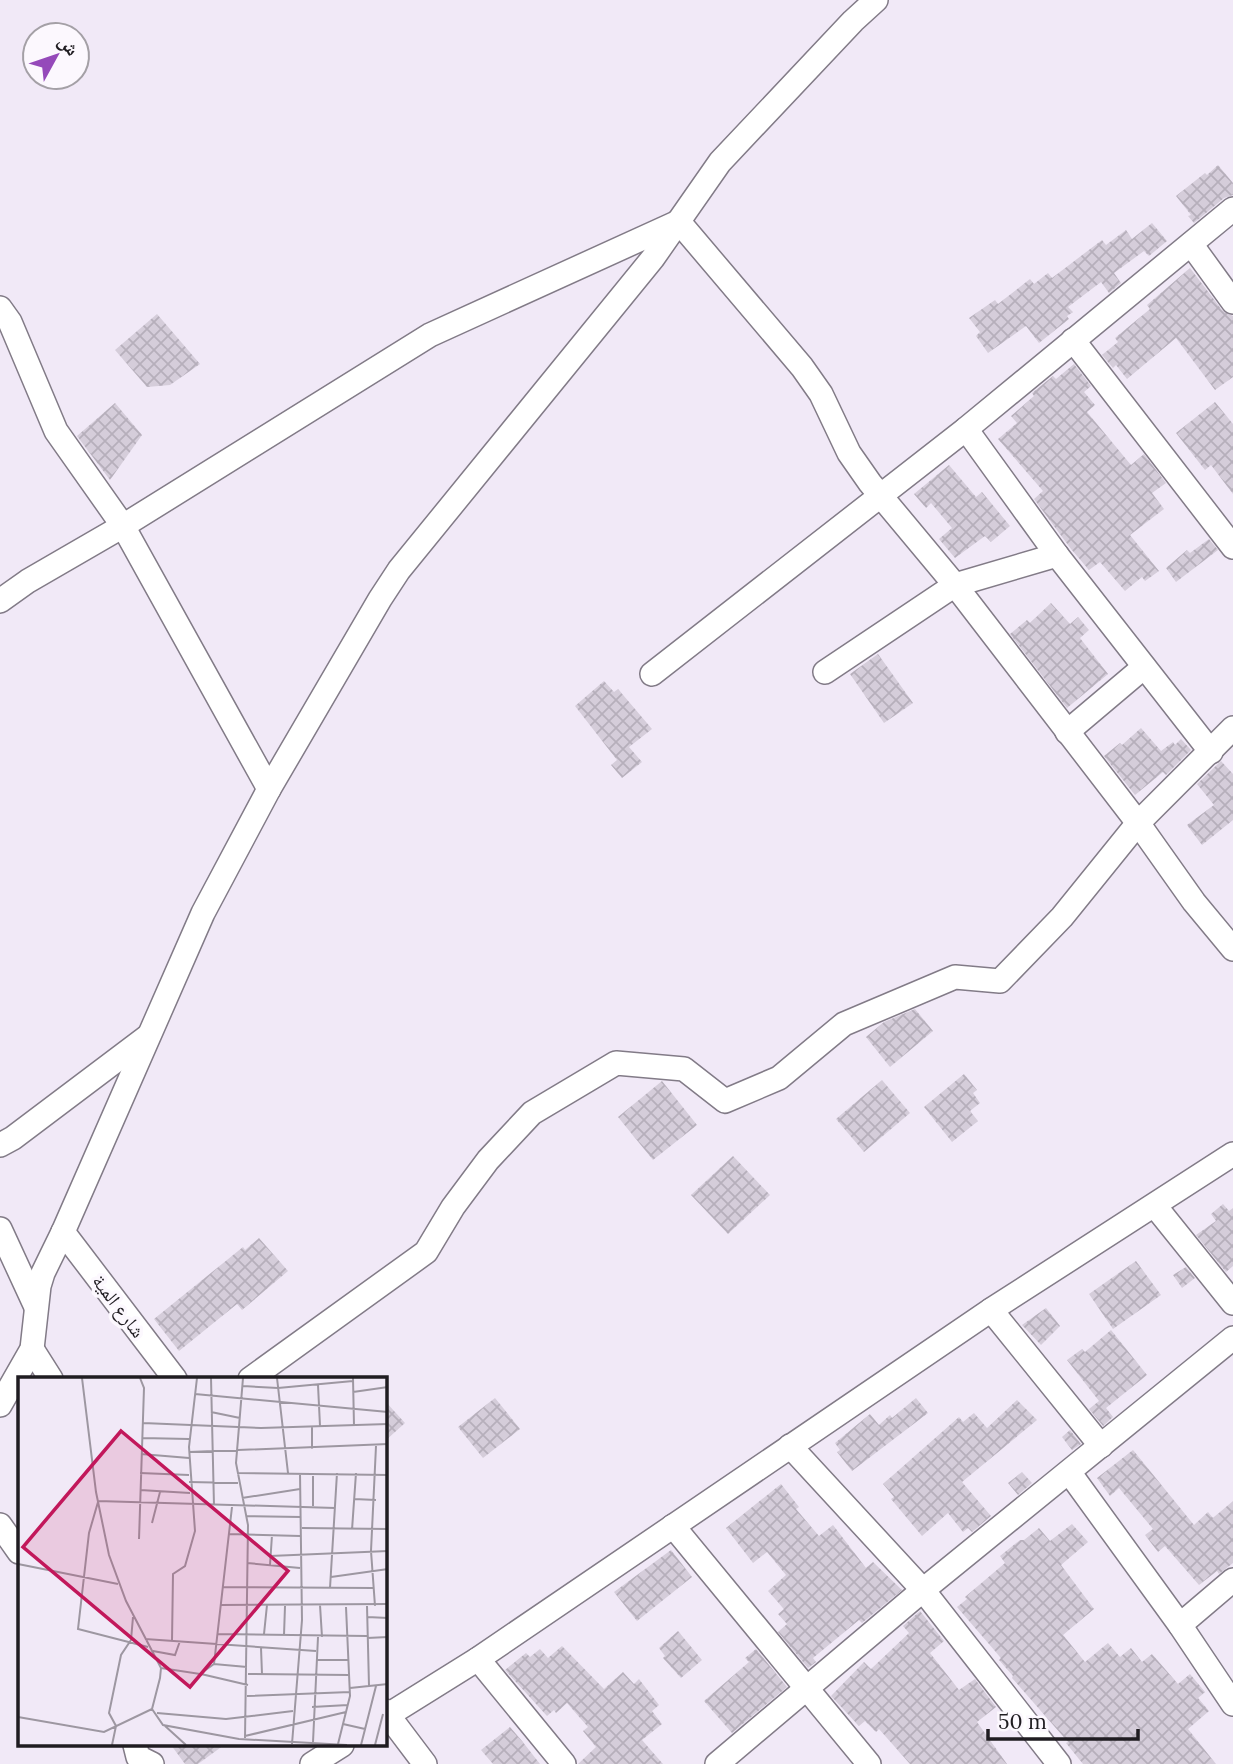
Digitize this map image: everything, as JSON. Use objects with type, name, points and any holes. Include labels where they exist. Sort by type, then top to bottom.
[{"type":"street","points":[[0,1405],[32,1349],[43,1273],[202,913],[269,789],[380,599],[399,570],[653,258],[720,162],[876,0]]},
{"type":"street","points":[[652,674],[966,429],[1233,209]]},
{"type":"street","points":[[679,222],[802,367],[821,394],[849,453],[955,585],[1138,823],[1194,902],[1233,949]]},
{"type":"street","points":[[0,601],[430,335],[679,222]]},
{"type":"street","points":[[1191,244],[1233,302]]},
{"type":"street","points":[[0,308],[10,322],[56,431],[123,526],[269,789]]},
{"type":"street","points":[[1073,340],[1233,547]]},
{"type":"street","points":[[966,429],[1057,555],[1211,752]]},
{"type":"street","points":[[825,672],[955,585],[1057,555]]},
{"type":"street","points":[[1067,732],[1144,667]]},
{"type":"street","points":[[253,1377],[426,1252],[453,1207],[488,1160],[532,1113],[616,1063],[684,1069],[725,1101],[779,1079],[844,1024],[955,977],[1000,981],[1062,917],[1138,823],[1233,728]]},
{"type":"street","points":[[0,1145],[149,1035]]},
{"type":"street","points":[[387,1714],[478,1659],[990,1310],[1233,1154]]},
{"type":"street","points":[[1155,1206],[1233,1303]]},
{"type":"street","points":[[0,1229],[36,1307]]},
{"type":"street","name":"شارع المية","points":[[63,1232],[172,1377]]},
{"type":"street","points":[[990,1310],[1101,1446]]},
{"type":"street","points":[[717,1764],[923,1590],[1233,1338]]},
{"type":"street","points":[[32,1349],[50,1377]]},
{"type":"street","points":[[790,1447],[923,1590],[1059,1764]]},
{"type":"street","points":[[1069,1472],[1180,1625],[1233,1704]]},
{"type":"street","points":[[673,1527],[869,1764]]},
{"type":"street","points":[[1180,1625],[1233,1580]]},
{"type":"street","points":[[478,1659],[564,1764]]},
{"type":"street","points":[[387,1716],[425,1764]]},
{"type":"street","points":[[312,1764],[340,1746]]},
{"type":"building","points":[[1218,165],[1233,183],[1233,195],[1224,198],[1194,223],[1176,196]]},
{"type":"building","points":[[1152,223],[1167,241],[1149,256],[1144,251],[1114,273],[1121,283],[1109,293],[1101,282],[1068,307],[1073,312],[1067,316],[1069,319],[1039,343],[1026,326],[988,353],[976,336],[980,332],[969,318],[995,300],[998,304],[1030,279],[1034,284],[1048,273],[1052,278],[1102,240],[1106,245],[1126,230],[1132,239]]},
{"type":"building","points":[[1190,268],[1222,310],[1233,316],[1233,377],[1215,390],[1176,338],[1127,379],[1116,365],[1113,368],[1102,355],[1118,342],[1115,338],[1150,309],[1147,305]]},
{"type":"building","points":[[157,314],[200,364],[170,385],[147,387],[115,350]]},
{"type":"building","points":[[1074,364],[1091,386],[1084,392],[1095,405],[1087,412],[1131,465],[1144,454],[1166,483],[1152,493],[1164,509],[1130,535],[1159,571],[1145,581],[1142,577],[1125,591],[1100,562],[1089,570],[1071,549],[1034,499],[1043,491],[998,439],[1017,423],[1011,416],[1034,396],[1032,393],[1053,376],[1056,379]]},
{"type":"building","points":[[1215,402],[1233,424],[1233,494],[1211,465],[1205,470],[1176,433]]},
{"type":"building","points":[[115,403],[142,435],[110,480],[77,436]]},
{"type":"building","points":[[949,465],[976,497],[982,492],[1010,526],[991,542],[985,536],[955,558],[939,539],[952,528],[931,503],[926,508],[914,494]]},
{"type":"building","points":[[1209,539],[1218,550],[1176,582],[1166,568],[1187,550],[1190,553]]},
{"type":"building","points":[[1051,603],[1070,624],[1078,617],[1089,630],[1080,638],[1108,674],[1067,708],[1010,634],[1027,620],[1030,623]]},
{"type":"building","points":[[878,654],[913,703],[884,723],[850,674]]},
{"type":"building","points":[[604,681],[614,692],[618,689],[652,729],[629,747],[642,762],[622,778],[611,765],[617,760],[575,706]]},
{"type":"building","points":[[1141,728],[1161,751],[1181,739],[1191,750],[1166,775],[1163,772],[1135,795],[1104,756]]},
{"type":"building","points":[[1221,761],[1233,774],[1233,820],[1202,845],[1187,825],[1214,805],[1197,784]]},
{"type":"building","points":[[915,1009],[933,1031],[890,1067],[866,1037],[884,1022]]},
{"type":"building","points":[[964,1074],[977,1090],[973,1093],[980,1103],[970,1111],[978,1121],[952,1142],[924,1107]]},
{"type":"building","points":[[882,1080],[910,1113],[864,1152],[836,1119]]},
{"type":"building","points":[[662,1081],[697,1125],[653,1160],[618,1117]]},
{"type":"building","points":[[733,1156],[770,1195],[728,1234],[691,1195]]},
{"type":"building","points":[[1223,1204],[1229,1211],[1233,1208],[1233,1266],[1226,1272],[1196,1235],[1216,1221],[1211,1214]]},
{"type":"building","points":[[259,1238],[288,1271],[242,1310],[237,1304],[179,1351],[154,1319],[243,1247],[245,1250]]},
{"type":"building","points":[[1136,1261],[1161,1295],[1113,1329],[1089,1294]]},
{"type":"building","points":[[1186,1267],[1195,1278],[1182,1288],[1173,1275]]},
{"type":"building","points":[[1046,1308],[1060,1326],[1041,1345],[1022,1325]]},
{"type":"building","points":[[1111,1330],[1147,1375],[1106,1408],[1113,1417],[1103,1426],[1089,1409],[1099,1401],[1067,1360],[1082,1349],[1085,1352]]},
{"type":"building","points":[[495,1398],[520,1429],[483,1458],[458,1427]]},
{"type":"building","points":[[916,1398],[928,1413],[852,1471],[837,1452],[840,1450],[835,1443],[870,1414],[879,1425]]},
{"type":"building","points":[[1017,1400],[1037,1420],[962,1482],[991,1516],[972,1532],[968,1528],[963,1532],[948,1513],[922,1536],[891,1499],[894,1497],[883,1484],[959,1417],[963,1422],[974,1413],[987,1428]]},
{"type":"building","points":[[387,1403],[405,1423],[387,1439]]},
{"type":"building","points":[[1070,1430],[1081,1444],[1072,1450],[1062,1437]]},
{"type":"building","points":[[1133,1450],[1194,1525],[1208,1512],[1213,1518],[1233,1501],[1233,1563],[1219,1574],[1217,1571],[1199,1585],[1165,1546],[1158,1552],[1145,1535],[1153,1529],[1119,1488],[1110,1496],[1097,1478]]},
{"type":"building","points":[[1022,1472],[1032,1483],[1018,1495],[1008,1483]]},
{"type":"building","points":[[781,1484],[799,1507],[796,1509],[819,1536],[833,1525],[866,1568],[873,1562],[902,1590],[862,1623],[859,1620],[813,1658],[816,1662],[808,1668],[778,1632],[787,1624],[778,1614],[784,1609],[768,1591],[786,1575],[767,1552],[753,1563],[726,1528]]},
{"type":"building","points":[[1072,1524],[1088,1542],[1061,1565],[1094,1609],[1063,1635],[1085,1662],[1108,1643],[1120,1657],[1131,1648],[1142,1662],[1152,1654],[1178,1684],[1190,1674],[1205,1692],[1198,1698],[1209,1711],[1188,1729],[1216,1764],[1083,1764],[1066,1743],[1068,1742],[1012,1678],[999,1660],[1001,1658],[957,1607],[1005,1563],[1000,1556],[1020,1540],[1024,1540],[1039,1528],[1050,1541]]},
{"type":"building","points":[[671,1550],[692,1577],[637,1621],[614,1592]]},
{"type":"building","points":[[920,1611],[944,1641],[930,1653],[959,1690],[975,1679],[996,1707],[977,1722],[1007,1764],[910,1764],[879,1729],[876,1732],[865,1721],[859,1726],[831,1696],[864,1662],[871,1669],[909,1633],[903,1626]]},
{"type":"building","points":[[678,1631],[702,1660],[681,1678],[663,1658],[665,1656],[659,1648]]},
{"type":"building","points":[[562,1646],[604,1689],[623,1672],[634,1684],[639,1679],[659,1705],[652,1711],[662,1724],[642,1740],[663,1764],[578,1764],[596,1747],[583,1731],[588,1727],[567,1703],[556,1713],[554,1710],[547,1716],[505,1670],[526,1653],[530,1657],[540,1649],[548,1658]]},
{"type":"building","points":[[756,1649],[787,1687],[732,1733],[704,1701],[749,1662],[745,1658]]},
{"type":"building","points":[[510,1727],[540,1764],[493,1764],[481,1750]]},
{"type":"building","points":[[172,1746],[223,1746],[198,1764],[185,1764]]}]
